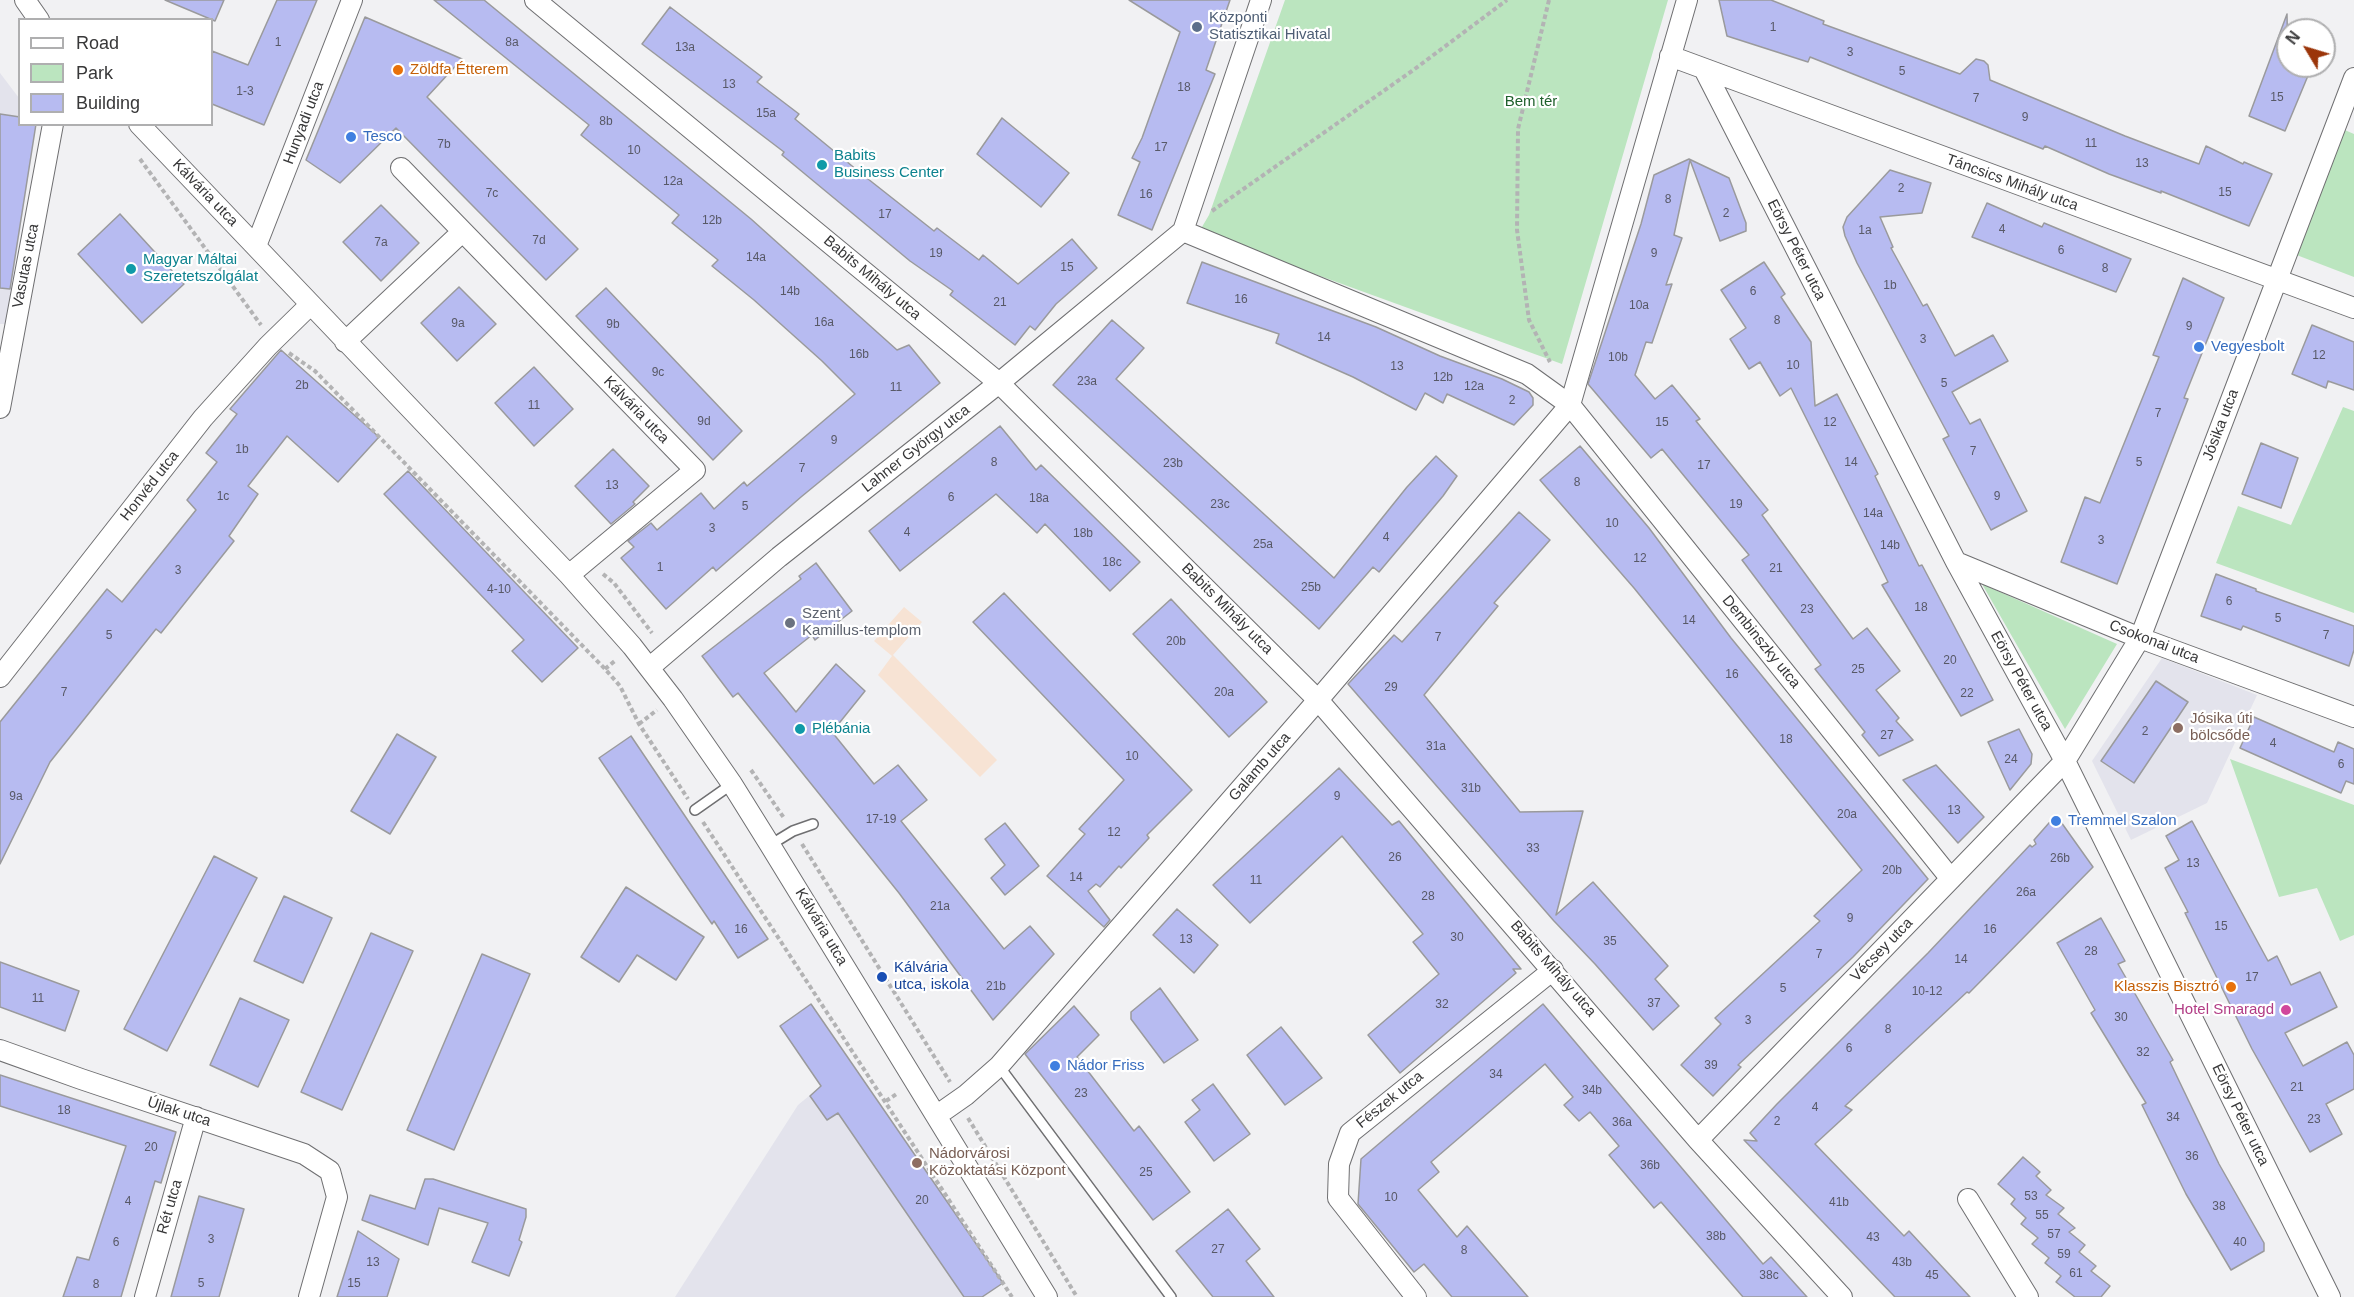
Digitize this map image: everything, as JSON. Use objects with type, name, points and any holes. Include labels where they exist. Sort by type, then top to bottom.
[{"type":"street","points":[[25,0],[38,18]]},
{"type":"street","name":"Hunyadi utca","points":[[256,246],[352,0]]},
{"type":"street","name":"Babits Mihály utca","points":[[535,0],[999,383],[1318,700],[1698,1140],[1842,1297]]},
{"type":"street","points":[[1261,0],[1183,231],[1527,374],[1570,405],[1687,0]]},
{"type":"street","name":"Táncsics Mihály utca","points":[[1670,56],[2354,308]]},
{"type":"street","name":"Eörsy Péter utca","points":[[1704,69],[1956,562],[2065,761],[2330,1297]]},
{"type":"street","name":"Jósika utca","points":[[2065,761],[2140,638],[2354,78]]},
{"type":"street","name":"Vasutas utca","points":[[0,408],[53,126]]},
{"type":"street","name":"Kálvária utca","points":[[141,126],[569,575],[673,699],[732,784],[1047,1297]]},
{"type":"street","name":"Kálvária utca","points":[[401,168],[695,470],[569,575]]},
{"type":"street","name":"Lahner György utca","points":[[649,668],[779,557],[999,383],[1183,231]]},
{"type":"street","points":[[345,342],[462,232]]},
{"type":"street","name":"Honvéd utca","points":[[0,677],[203,418],[273,341],[310,305]]},
{"type":"street","name":"Galamb utca","points":[[936,1116],[966,1095],[999,1066],[1318,700],[1570,405]]},
{"type":"street","name":"Dembinszky utca","points":[[1570,405],[1951,879]]},
{"type":"street","name":"Csokonai utca","points":[[1956,562],[2140,638],[2354,717]]},
{"type":"street","name":"Vécsey utca","points":[[1698,1140],[2065,761]]},
{"type":"street","name":"Fészek utca","points":[[1416,1297],[1338,1198],[1339,1164],[1350,1133],[1553,970]]},
{"type":"street","name":"Újlak utca","points":[[0,1050],[304,1154],[330,1171],[337,1197],[309,1297]]},
{"type":"street","name":"Rét utca","points":[[145,1297],[195,1117]]},
{"type":"street","points":[[1968,1199],[2028,1297]]},
{"type":"lane","points":[[695,810],[732,784]]},
{"type":"lane","points":[[770,845],[793,831],[813,824]]},
{"type":"lane","points":[[999,1066],[1171,1297]]},
{"type":"path","points":[[1183,231],[1412,71],[1507,0]]},
{"type":"path","points":[[1549,0],[1518,129],[1517,230],[1529,320],[1555,373]]},
{"type":"path","points":[[135,153],[273,341],[315,371],[620,686],[639,724],[1012,1297]]},
{"type":"shaded area","points":[[0,73],[18,97],[18,126],[36,126],[6,324],[0,324]]},
{"type":"shaded area","points":[[904,607],[922,622],[893,655],[997,760],[980,777],[878,675],[892,656],[874,641]]},
{"type":"shaded area","name":"Jósika úti bölcsőde","points":[[2162,658],[2257,695],[2207,803],[2131,840],[2092,761]]},
{"type":"shaded area","name":"Nádorvárosi Közoktatási Központ","points":[[811,1004],[1003,1283],[982,1297],[675,1297],[798,1105],[821,1086],[780,1026]]},
{"type":"green space","name":"Bem tér","points":[[1285,0],[1668,0],[1562,364],[1199,232],[1209,215]]},
{"type":"green space","points":[[2340,128],[2354,134],[2354,277],[2294,254]]},
{"type":"green space","points":[[2343,407],[2354,411],[2354,613],[2216,563],[2238,506],[2291,525]]},
{"type":"green space","points":[[1982,584],[2117,644],[2065,729]]},
{"type":"green space","points":[[2230,759],[2354,805],[2354,935],[2340,941],[2317,888],[2279,897]]},
{"type":"building","points":[[165,0],[224,0],[215,21],[213,18],[208,18]]},
{"type":"building","points":[[277,0],[317,0],[264,125],[213,104],[213,51],[248,65]]},
{"type":"building","points":[[434,0],[484,0],[751,219],[897,350],[909,345],[940,383],[801,497],[716,571],[713,567],[666,609],[621,558],[634,547],[628,541],[651,523],[657,530],[701,493],[714,509],[744,482],[747,486],[855,394],[754,300],[712,266],[718,260],[672,223],[679,215],[581,135],[589,125]]},
{"type":"building","points":[[1129,0],[1230,0],[1206,70],[1215,74],[1152,230],[1118,215],[1140,162],[1132,158],[1142,138],[1180,32]]},
{"type":"building","points":[[1719,0],[1771,0],[1824,21],[1823,24],[1960,74],[1976,59],[1984,61],[1988,65],[1990,80],[2125,136],[2199,164],[2206,146],[2243,164],[2244,162],[2272,174],[2249,226],[2161,191],[2161,193],[2109,174],[2045,146],[2043,149],[1810,57],[1808,62],[1727,36]]},
{"type":"building","points":[[670,7],[762,77],[757,82],[799,114],[795,119],[863,175],[934,231],[937,228],[979,260],[983,255],[1018,284],[1072,239],[1097,268],[1056,304],[1035,330],[1030,326],[1015,345],[950,295],[953,291],[910,261],[782,155],[784,152],[642,44]]},
{"type":"building","points":[[365,17],[462,59],[427,97],[578,249],[546,280],[396,128],[340,183],[306,160]]},
{"type":"building","points":[[2276,44],[2276,78],[2307,78],[2285,131],[2249,116]]},
{"type":"building","points":[[0,114],[18,117],[18,126],[36,126],[10,289],[0,288]]},
{"type":"building","points":[[1002,118],[1069,173],[1041,207],[977,154]]},
{"type":"building","points":[[1689,159],[1729,178],[1746,223],[1746,231],[1720,241],[1690,160],[1674,235],[1682,238],[1666,285],[1672,284],[1652,343],[1646,342],[1635,375],[1655,399],[1672,385],[1700,419],[1696,421],[1768,510],[1762,515],[1853,639],[1867,628],[1900,671],[1876,690],[1899,718],[1896,721],[1913,740],[1879,756],[1862,735],[1865,732],[1815,669],[1821,665],[1742,560],[1749,555],[1662,449],[1651,458],[1588,384],[1641,224],[1654,175]]},
{"type":"building","points":[[1890,170],[1931,183],[1922,213],[1880,217],[1893,247],[1891,248],[1923,306],[1927,304],[1955,356],[1993,335],[2008,361],[1952,392],[1970,424],[1980,419],[2027,511],[1991,530],[1943,439],[1949,436],[1857,263],[1845,236],[1843,227],[1847,217]]},
{"type":"building","points":[[1987,203],[2042,227],[2044,223],[2131,259],[2116,292],[1972,237]]},
{"type":"building","points":[[381,205],[419,243],[381,281],[343,242]]},
{"type":"building","name":"Magyar Máltai Szeretetszolgálat","points":[[120,214],[184,284],[142,323],[78,254]]},
{"type":"building","points":[[1202,262],[1376,327],[1440,356],[1502,379],[1529,392],[1533,398],[1533,405],[1514,425],[1447,394],[1443,403],[1425,393],[1416,410],[1353,377],[1276,343],[1279,334],[1187,303]]},
{"type":"building","points":[[1764,262],[1785,294],[1781,297],[1811,342],[1815,406],[1837,394],[1878,474],[1875,476],[1919,566],[1922,565],[1993,700],[1961,716],[1882,585],[1888,582],[1791,388],[1780,396],[1760,362],[1749,369],[1730,339],[1746,328],[1721,290]]},
{"type":"building","points":[[2183,278],[2224,298],[2184,398],[2188,399],[2117,584],[2061,562],[2085,497],[2100,503],[2159,357],[2153,355]]},
{"type":"building","points":[[459,287],[496,324],[457,361],[421,323]]},
{"type":"building","points":[[606,288],[742,431],[713,460],[576,316]]},
{"type":"building","points":[[1112,320],[1144,348],[1116,379],[1334,578],[1407,487],[1436,456],[1457,476],[1379,572],[1373,567],[1319,629],[1053,385]]},
{"type":"building","points":[[2312,325],[2354,342],[2354,390],[2328,381],[2326,388],[2292,374]]},
{"type":"building","points":[[281,350],[379,437],[338,482],[287,436],[248,486],[258,494],[229,536],[234,541],[161,633],[156,629],[50,762],[0,864],[0,722],[107,589],[122,602],[196,510],[187,500],[217,462],[206,453],[237,414],[230,409]]},
{"type":"building","points":[[534,367],[573,409],[534,446],[495,403]]},
{"type":"building","points":[[1000,426],[1036,470],[1041,465],[1140,562],[1110,591],[1045,524],[1037,533],[996,494],[900,571],[869,531]]},
{"type":"building","points":[[2261,443],[2298,458],[2281,508],[2242,494]]},
{"type":"building","points":[[1580,446],[1649,528],[1731,638],[1928,879],[1853,957],[1738,1065],[1741,1067],[1713,1096],[1681,1065],[1721,1024],[1715,1018],[1820,921],[1814,916],[1862,870],[1634,588],[1540,480]]},
{"type":"building","points":[[613,449],[649,486],[633,502],[635,504],[611,524],[575,486]]},
{"type":"building","points":[[408,471],[578,648],[542,682],[512,651],[524,640],[384,494]]},
{"type":"building","points":[[1519,512],[1550,540],[1494,603],[1498,606],[1424,695],[1520,812],[1583,811],[1556,915],[1593,882],[1668,966],[1655,979],[1679,1006],[1653,1030],[1554,921],[1348,684],[1394,635],[1402,642]]},
{"type":"building","points":[[816,563],[852,611],[815,640],[812,635],[764,673],[796,712],[836,664],[865,691],[832,732],[874,784],[898,765],[927,800],[901,821],[1004,949],[1030,926],[1054,954],[993,1020],[899,893],[738,693],[733,697],[702,656],[801,579],[799,576]]},
{"type":"building","points":[[2216,574],[2256,589],[2256,591],[2354,626],[2354,650],[2349,666],[2243,626],[2241,630],[2201,616]]},
{"type":"building","points":[[1004,593],[1192,790],[1147,835],[1149,838],[1121,868],[1119,866],[1100,887],[1096,884],[1088,891],[1110,920],[1104,927],[1047,876],[1085,834],[1079,829],[1124,780],[973,622]]},
{"type":"building","points":[[1171,599],[1267,702],[1229,737],[1133,634]]},
{"type":"building","name":"Jósika úti bölcsőde","points":[[2156,681],[2188,702],[2134,783],[2101,761]]},
{"type":"building","points":[[2254,717],[2334,752],[2338,742],[2354,749],[2354,784],[2346,781],[2341,793],[2240,748]]},
{"type":"building","points":[[2019,729],[2032,754],[2031,764],[2010,790],[1988,742]]},
{"type":"building","points":[[397,734],[436,757],[390,834],[351,811]]},
{"type":"building","points":[[631,736],[768,939],[738,958],[714,921],[712,924],[599,758]]},
{"type":"building","points":[[1936,765],[1984,817],[1958,843],[1903,780]]},
{"type":"building","points":[[1339,768],[1392,825],[1399,821],[1521,969],[1513,969],[1516,973],[1400,1073],[1368,1035],[1439,974],[1413,942],[1423,934],[1342,836],[1250,923],[1213,885]]},
{"type":"building","points":[[2056,815],[2093,867],[1969,993],[1967,992],[1845,1106],[1852,1110],[1815,1144],[1904,1236],[1909,1231],[1970,1297],[1895,1297],[1744,1140],[1757,1141],[1750,1133],[1928,953],[2030,845],[2032,847],[2036,844],[2034,840]]},
{"type":"building","points":[[2192,821],[2268,961],[2277,956],[2291,985],[2320,972],[2337,1007],[2285,1033],[2303,1066],[2347,1042],[2354,1055],[2354,1089],[2326,1104],[2342,1134],[2310,1152],[2252,1049],[2165,868],[2179,860],[2166,836]]},
{"type":"building","points":[[1005,823],[1039,866],[1005,895],[991,878],[1005,865],[985,839]]},
{"type":"building","points":[[214,856],[257,878],[167,1051],[124,1029]]},
{"type":"building","points":[[626,887],[704,937],[676,980],[637,955],[619,982],[581,957]]},
{"type":"building","points":[[284,896],[332,918],[303,983],[254,961]]},
{"type":"building","points":[[1177,909],[1218,945],[1194,973],[1153,935]]},
{"type":"building","points":[[2101,918],[2125,961],[2118,964],[2173,1060],[2170,1062],[2219,1164],[2264,1243],[2264,1251],[2231,1270],[2186,1194],[2142,1105],[2146,1103],[2091,1013],[2095,1010],[2057,943]]},
{"type":"building","points":[[371,933],[413,951],[342,1110],[301,1092]]},
{"type":"building","points":[[482,954],[530,974],[454,1150],[407,1130]]},
{"type":"building","points":[[0,962],[79,991],[65,1031],[0,1007]]},
{"type":"building","points":[[1160,988],[1198,1040],[1164,1063],[1131,1019],[1131,1012]]},
{"type":"building","points":[[240,998],[289,1020],[258,1087],[210,1065]]},
{"type":"building","name":"Nádorvárosi Közoktatási Központ","points":[[811,1004],[1003,1283],[982,1297],[964,1297],[838,1113],[827,1120],[810,1096],[821,1086],[780,1026]]},
{"type":"building","points":[[1543,1004],[1763,1264],[1771,1257],[1807,1297],[1743,1297],[1661,1202],[1654,1208],[1609,1155],[1619,1146],[1590,1112],[1579,1121],[1564,1105],[1573,1097],[1545,1064],[1431,1162],[1439,1172],[1418,1190],[1457,1237],[1467,1226],[1528,1297],[1452,1297],[1424,1264],[1414,1272],[1358,1204],[1361,1159]]},
{"type":"building","points":[[1074,1006],[1099,1035],[1077,1057],[1134,1131],[1139,1126],[1190,1192],[1153,1220],[1025,1054]]},
{"type":"building","points":[[1281,1027],[1322,1078],[1285,1105],[1247,1055]]},
{"type":"building","points":[[0,1075],[176,1132],[161,1183],[155,1181],[121,1297],[63,1297],[77,1257],[89,1260],[126,1146],[0,1106]]},
{"type":"building","points":[[1213,1084],[1250,1134],[1214,1161],[1185,1122],[1200,1110],[1192,1100]]},
{"type":"building","points":[[2023,1157],[2040,1172],[2036,1176],[2051,1190],[2046,1195],[2064,1208],[2058,1214],[2075,1228],[2069,1232],[2085,1245],[2079,1252],[2096,1266],[2091,1271],[2110,1286],[2101,1297],[2075,1297],[2056,1282],[2061,1276],[2045,1263],[2049,1258],[2032,1244],[2038,1238],[2021,1224],[2026,1218],[2011,1204],[2015,1199],[1998,1184]]},
{"type":"building","points":[[425,1179],[433,1179],[526,1209],[519,1240],[522,1242],[509,1276],[472,1262],[488,1223],[439,1208],[428,1245],[362,1220],[370,1195],[415,1209]]},
{"type":"building","points":[[199,1196],[244,1209],[219,1297],[171,1297]]},
{"type":"building","points":[[1228,1209],[1260,1249],[1246,1261],[1274,1297],[1213,1297],[1176,1251]]},
{"type":"building","points":[[358,1231],[399,1259],[387,1297],[337,1297]]},
{"type":"place","name":"Központi Statisztikai Hivatal","points":[[1197,27]]},
{"type":"place","name":"Zöldfa Étterem","points":[[398,70]]},
{"type":"place","name":"Tesco","points":[[351,137]]},
{"type":"place","name":"Babits Business Center","points":[[822,165]]},
{"type":"place","name":"Magyar Máltai Szeretetszolgálat","points":[[131,269]]},
{"type":"place","name":"Vegyesbolt","points":[[2199,347]]},
{"type":"place","name":"Szent Kamillus-templom","points":[[790,623]]},
{"type":"place","name":"Jósika úti bölcsőde","points":[[2178,728]]},
{"type":"place","name":"Plébánia","points":[[800,729]]},
{"type":"place","name":"Tremmel Szalon","points":[[2056,821]]},
{"type":"place","name":"Kálvária utca, iskola","points":[[882,977]]},
{"type":"place","name":"Klasszis Bisztró","points":[[2231,987]]},
{"type":"place","name":"Hotel Smaragd","points":[[2286,1010]]},
{"type":"place","name":"Nádor Friss","points":[[1055,1066]]},
{"type":"place","name":"Nádorvárosi Közoktatási Központ","points":[[917,1163]]}]
